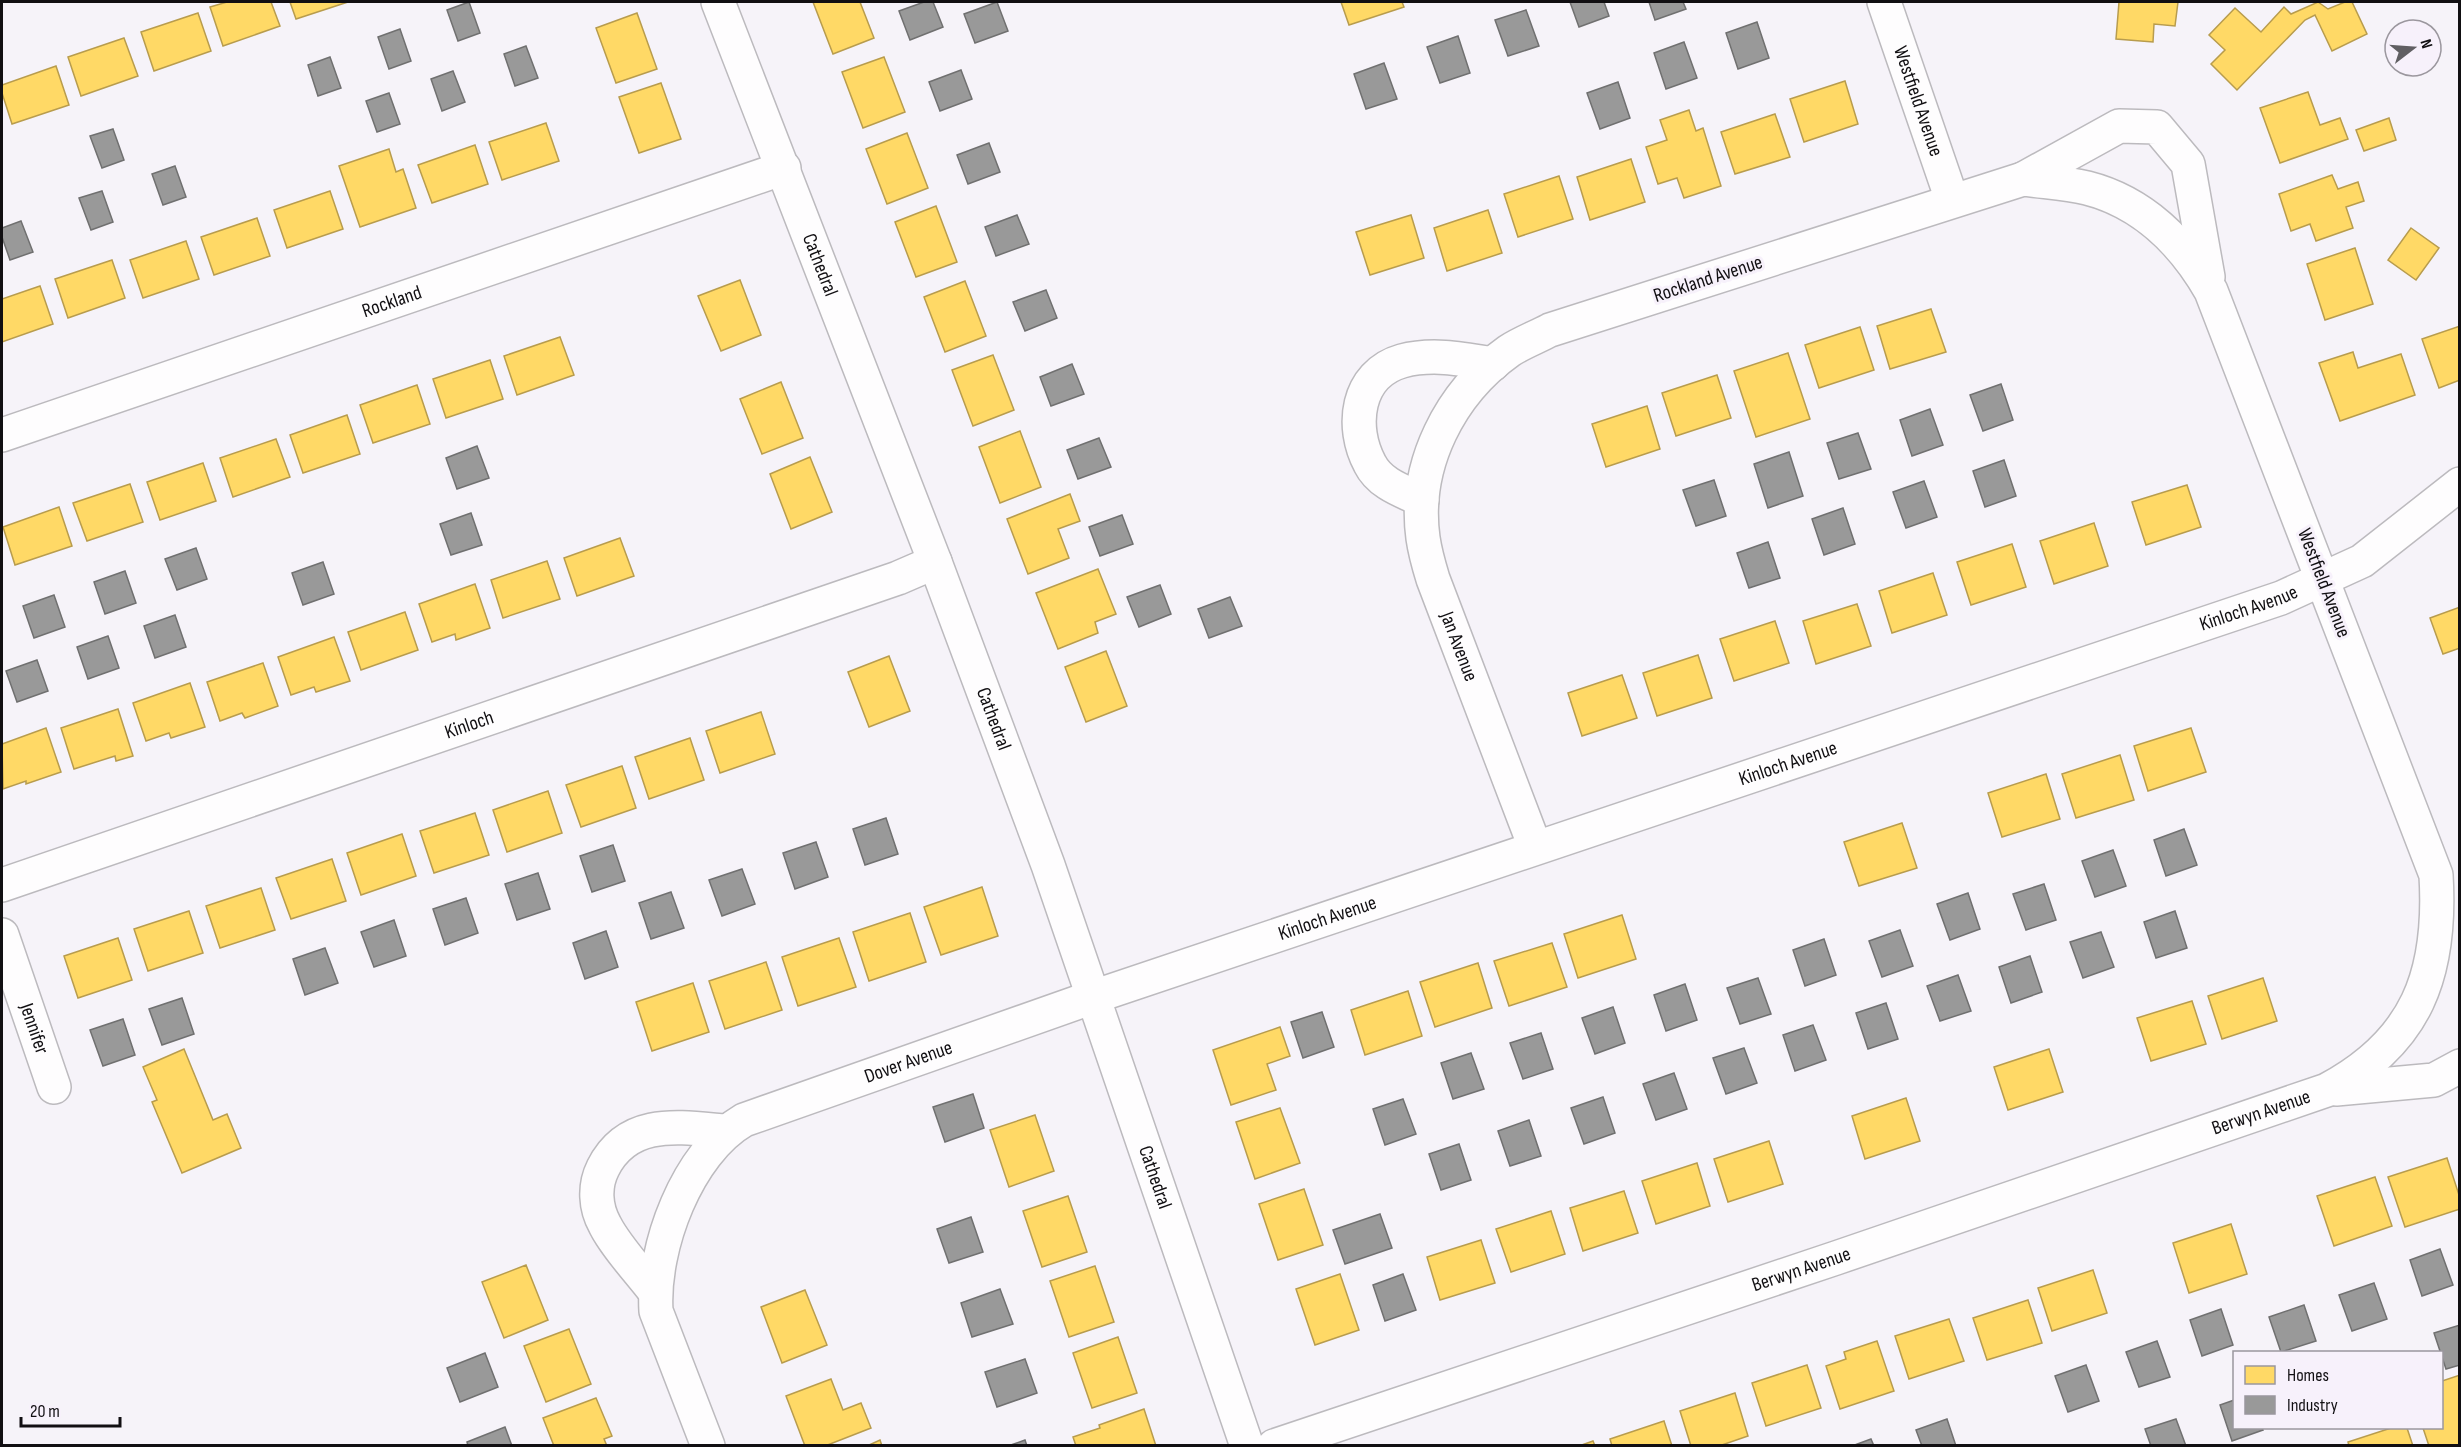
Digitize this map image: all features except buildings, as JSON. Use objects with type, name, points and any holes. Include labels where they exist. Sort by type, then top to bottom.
[{"type":"street","name":"Cathedral","points":[[718,2],[936,562],[1044,854],[1247,1446]]},
{"type":"street","name":"Westfield Avenue","points":[[1884,2],[1952,200]]},
{"type":"street","name":"Rockland Avenue","points":[[1436,441],[1460,397],[1493,364],[1511,350],[1550,330],[2023,179],[2119,126],[2157,128]]},
{"type":"street","name":"Westfield Avenue","points":[[2157,128],[2188,164],[2211,291]]},
{"type":"street","name":"Rockland","points":[[2,435],[784,168]]},
{"type":"street","name":"Rockland Avenue","points":[[2023,179],[2086,188],[2121,201]]},
{"type":"street","name":"Westfield Avenue","points":[[2121,201],[2156,222],[2181,246],[2197,266],[2211,291],[2436,875],[2460,920]]},
{"type":"street","points":[[1422,500],[1389,485],[1370,465],[1360,435],[1359,409],[1366,386],[1381,372],[1401,361],[1442,356],[1493,364]]},
{"type":"street","name":"Jan Avenue","points":[[1436,441],[1429,460],[1422,500],[1423,538],[1433,579],[1535,847]]},
{"type":"street","name":"Kinloch Avenue","points":[[1093,997],[2281,598],[2362,561],[2460,484]]},
{"type":"street","name":"Kinloch","points":[[2,885],[898,578],[936,562]]},
{"type":"street","name":"Westfield Avenue","points":[[2420,996],[2432,955],[2438,909],[2436,875]]},
{"type":"street","name":"Jennifer","points":[[2,935],[54,1087]]},
{"type":"street","name":"Berwyn Avenue","points":[[1274,1446],[1836,1258],[2327,1090],[2351,1077],[2378,1057],[2400,1032],[2420,996]]},
{"type":"street","name":"Dover Avenue","points":[[708,1446],[656,1311],[655,1292],[663,1239],[671,1217],[692,1176],[725,1131],[744,1120],[1093,997]]},
{"type":"street","name":"Berwyn Avenue","points":[[2327,1090],[2434,1080],[2460,1066]]},
{"type":"street","name":"Dover Avenue","points":[[655,1292],[605,1226],[597,1203],[597,1180],[608,1157],[624,1140],[647,1130],[670,1127],[725,1131]]}]
